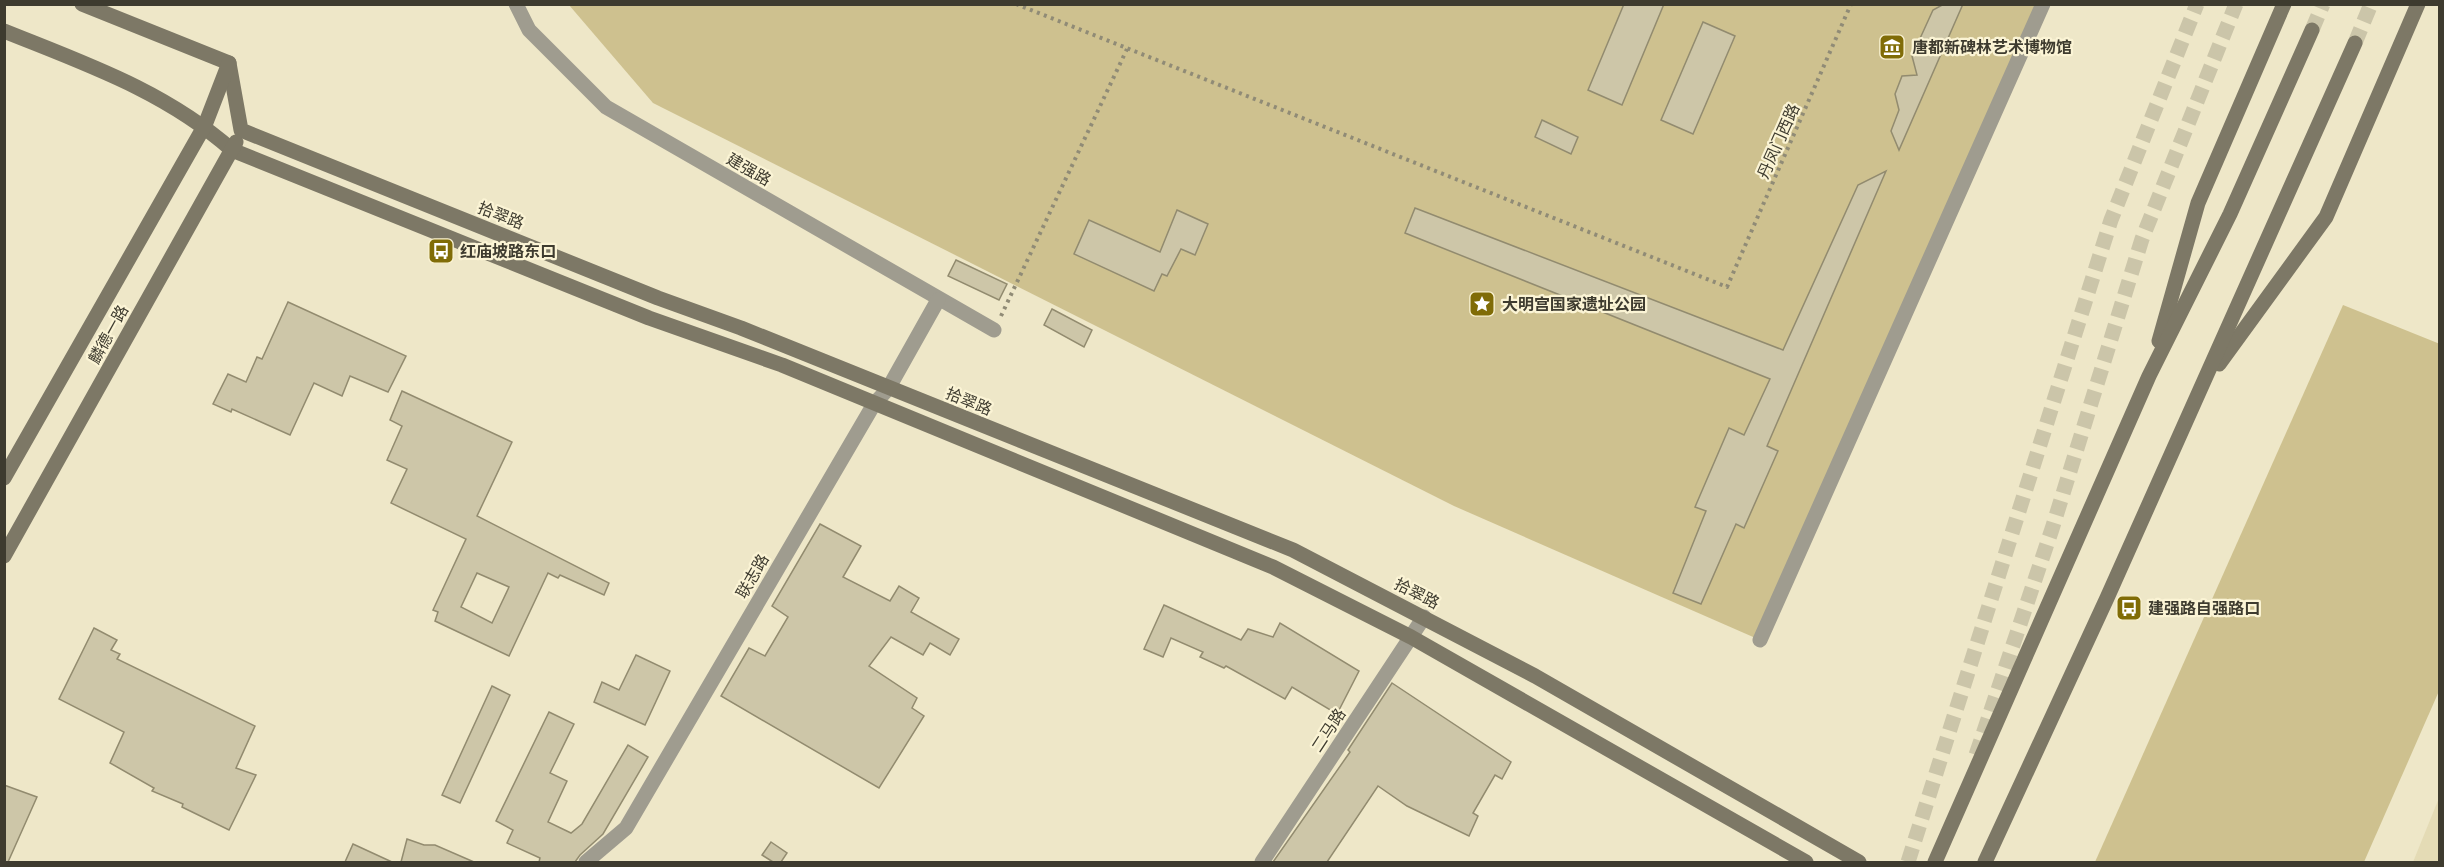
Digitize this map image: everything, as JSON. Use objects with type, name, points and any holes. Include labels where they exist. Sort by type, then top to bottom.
[{"type":"main road","points":[[82,4],[229,63],[241,130]]},
{"type":"main road","points":[[2149,376],[2198,203],[2284,4]]},
{"type":"main road","points":[[2202,388],[2325,217],[2418,4]]},
{"type":"main road","points":[[1935,862],[2149,376],[2230,214],[2312,30]]},
{"type":"main road","points":[[4,31],[138,85],[204,125],[232,150],[650,318],[782,365],[1273,567],[1411,637],[1806,862]]},
{"type":"main road","points":[[1985,862],[2202,388],[2355,43]]},
{"type":"main road","name":"麟德一路","points":[[4,478],[204,125],[229,63]]},
{"type":"main road","name":"麟德一路","points":[[4,556],[232,150],[241,130]]},
{"type":"main road","name":"拾翠路","points":[[241,130],[332,169],[658,298],[752,332],[1274,542],[1424,617],[1652,741],[1859,862]]},
{"type":"street","name":"建强路","points":[[516,4],[529,30],[606,107],[938,300],[994,330]]},
{"type":"street","points":[[1760,640],[2043,4]]},
{"type":"street","name":"联志路","points":[[586,862],[626,828],[874,404],[888,388],[938,300]]},
{"type":"street","name":"二马路","points":[[1262,862],[1424,617]]},
{"type":"path","points":[[994,330],[1127,49],[1016,4]]},
{"type":"path","name":"丹凤门西路","points":[[1127,49],[1727,287],[1851,4]]},
{"type":"shaded area","name":"大明宫国家遗址公园","points":[[569,5],[2045,5],[1760,640],[1454,506],[653,103]]},
{"type":"shaded area","points":[[2343,305],[2440,344],[2439,691],[2364,862],[2095,862]]},
{"type":"shaded area","points":[[2439,798],[2439,862],[2413,862]]},
{"type":"building","points":[[1624,4],[1664,4],[1622,105],[1588,90]]},
{"type":"building","points":[[1944,4],[1963,4],[1899,150],[1891,131],[1899,110],[1895,94],[1902,76],[1917,75],[1912,56],[1933,10]]},
{"type":"building","points":[[1703,22],[1735,36],[1693,134],[1661,120]]},
{"type":"building","points":[[1542,120],[1578,137],[1571,154],[1535,137]]},
{"type":"building","points":[[1886,171],[1767,446],[1778,451],[1744,528],[1736,524],[1701,604],[1673,593],[1706,511],[1695,507],[1729,428],[1744,435],[1770,379],[1405,233],[1415,208],[1783,350],[1858,185]]},
{"type":"building","points":[[1177,210],[1208,224],[1195,255],[1181,249],[1167,276],[1162,274],[1154,291],[1074,254],[1089,220],[1160,252]]},
{"type":"building","points":[[956,260],[1007,284],[999,300],[948,276]]},
{"type":"building","points":[[288,302],[406,356],[388,392],[350,376],[342,396],[314,383],[290,435],[232,409],[231,412],[213,404],[228,374],[246,382],[257,357],[262,359]]},
{"type":"building","points":[[1052,309],[1092,330],[1084,347],[1044,325]]},
{"type":"building","points":[[402,391],[512,442],[477,516],[609,583],[604,595],[560,575],[558,578],[548,573],[509,656],[435,621],[438,612],[433,610],[466,539],[391,503],[407,469],[387,460],[402,426],[390,420]],"holes":[[[477,573],[509,587],[492,623],[461,607]]]},
{"type":"building","points":[[820,524],[861,546],[843,577],[890,601],[899,586],[919,598],[911,612],[959,639],[950,655],[930,643],[923,655],[891,637],[869,666],[917,698],[912,708],[924,716],[879,788],[721,696],[749,648],[765,656],[788,617],[772,606]]},
{"type":"building","points":[[1164,605],[1241,640],[1248,629],[1273,637],[1280,623],[1359,671],[1337,714],[1292,687],[1285,699],[1226,666],[1224,668],[1200,657],[1203,652],[1171,638],[1163,657],[1144,649]]},
{"type":"building","points":[[94,628],[117,640],[111,650],[120,654],[117,659],[255,726],[236,768],[256,775],[229,830],[182,807],[183,804],[152,791],[154,788],[110,763],[124,732],[59,699]]},
{"type":"building","points":[[636,655],[670,671],[645,725],[594,702],[602,682],[619,690]]},
{"type":"building","points":[[1392,683],[1511,762],[1502,779],[1495,775],[1473,813],[1478,816],[1469,836],[1407,806],[1378,786],[1327,862],[1273,862],[1350,752],[1348,750]]},
{"type":"building","points":[[492,686],[510,695],[460,803],[442,795]]},
{"type":"building","points":[[549,712],[574,724],[550,773],[567,781],[548,822],[571,833],[582,824],[628,745],[648,757],[603,834],[575,862],[539,862],[540,858],[507,843],[513,830],[496,821]]},
{"type":"building","points":[[4,785],[37,797],[8,862],[4,862]]},
{"type":"building","points":[[407,839],[424,845],[435,845],[474,862],[401,862]]},
{"type":"building","points":[[771,842],[787,853],[781,862],[773,862],[762,855]]},
{"type":"building","points":[[353,844],[392,862],[345,862]]},
{"type":"tunnel","points":[[1908,862],[2111,220],[2197,4]]},
{"type":"tunnel","points":[[1976,755],[2052,529],[2142,239],[2236,4]]},
{"type":"tunnel","points":[[2312,30],[2323,4]]},
{"type":"tunnel","points":[[2355,43],[2371,4]]},
{"type":"place","name":"唐都新碑林艺术博物馆","points":[[1892,47]]},
{"type":"place","name":"红庙坡路东口","points":[[441,251]]},
{"type":"place","name":"大明宫国家遗址公园","points":[[1482,304]]},
{"type":"place","name":"建强路自强路口","points":[[2129,608]]}]
